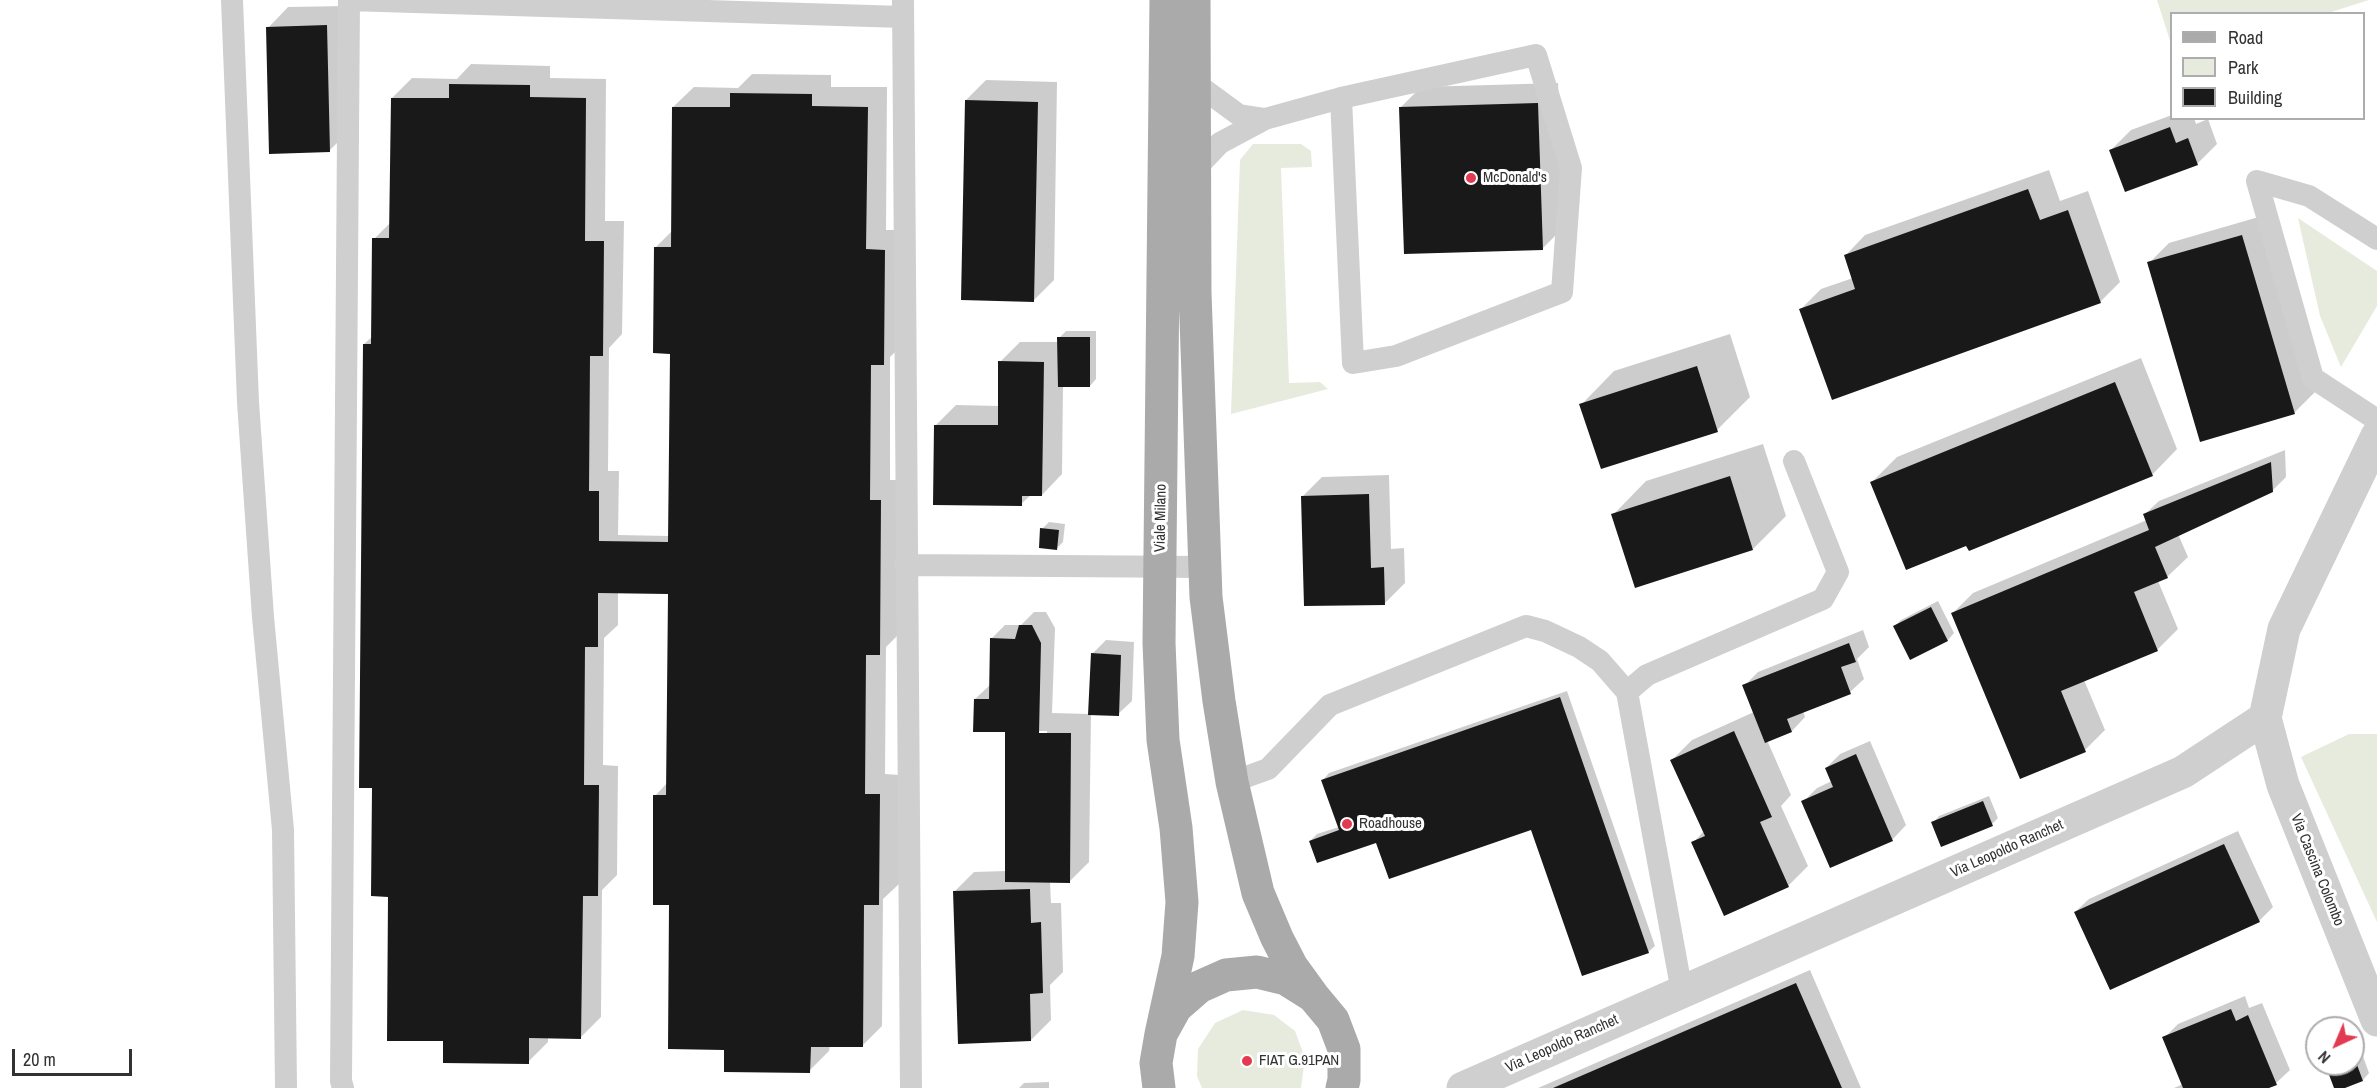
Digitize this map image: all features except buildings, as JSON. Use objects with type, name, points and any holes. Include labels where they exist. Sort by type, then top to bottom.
[{"type":"main road","name":"Viale Milano","points":[[1159,1088],[1156,1063],[1178,956],[1182,902],[1176,828],[1163,740],[1159,643],[1167,0]]},
{"type":"main road","points":[[1194,0],[1194,293],[1204,567],[1219,701],[1233,782],[1258,893],[1282,948],[1313,996],[1333,1020],[1344,1049],[1347,1085]]},
{"type":"main road","points":[[1161,1034],[1176,1007],[1199,987],[1226,975],[1257,972],[1286,979],[1313,996]]},
{"type":"street","points":[[2265,718],[2284,629],[2377,436]]},
{"type":"street","name":"Via Leopoldo Ranchet","points":[[1463,1088],[2182,772],[2265,718]]},
{"type":"street","name":"Via Cascina Colombo","points":[[2265,718],[2283,785],[2377,1020]]},
{"type":"lane","points":[[232,0],[248,402],[262,617],[283,830],[283,1052],[286,1088]]},
{"type":"lane","points":[[343,1088],[341,1081],[349,0],[903,9],[905,565],[911,1088]]},
{"type":"lane","points":[[1194,170],[1220,143],[1265,119],[1341,98],[1536,55],[1571,168],[1562,292],[1396,356],[1353,363],[1341,98]]},
{"type":"lane","points":[[1194,82],[1239,115],[1265,119]]},
{"type":"lane","points":[[2377,239],[2310,196],[2257,181],[2313,378],[2377,420]]},
{"type":"lane","points":[[1627,692],[1647,675],[1822,600],[1838,572],[1794,461]]},
{"type":"lane","points":[[905,565],[1204,567]]},
{"type":"lane","points":[[1233,782],[1268,769],[1330,705],[1526,626],[1579,647],[1600,661],[1627,692],[1682,992]]},
{"type":"green space","points":[[2157,0],[2369,0],[2331,12],[2170,12],[2170,41]]},
{"type":"green space","points":[[1253,144],[1301,144],[1311,151],[1312,167],[1281,168],[1289,383],[1320,382],[1328,389],[1231,414],[1240,160]]},
{"type":"green space","points":[[2298,218],[2377,271],[2377,306],[2341,367],[2320,316]]},
{"type":"green space","points":[[2349,734],[2377,734],[2377,922],[2301,757]]},
{"type":"green space","points":[[1243,1010],[1274,1015],[1295,1031],[1305,1058],[1301,1088],[1202,1088],[1197,1076],[1198,1049],[1215,1023]]},
{"type":"place","name":"McDonald's","points":[[1471,178]]},
{"type":"place","name":"Roadhouse","points":[[1347,824]]},
{"type":"place","name":"FIAT G.91PAN","points":[[1247,1061]]}]
